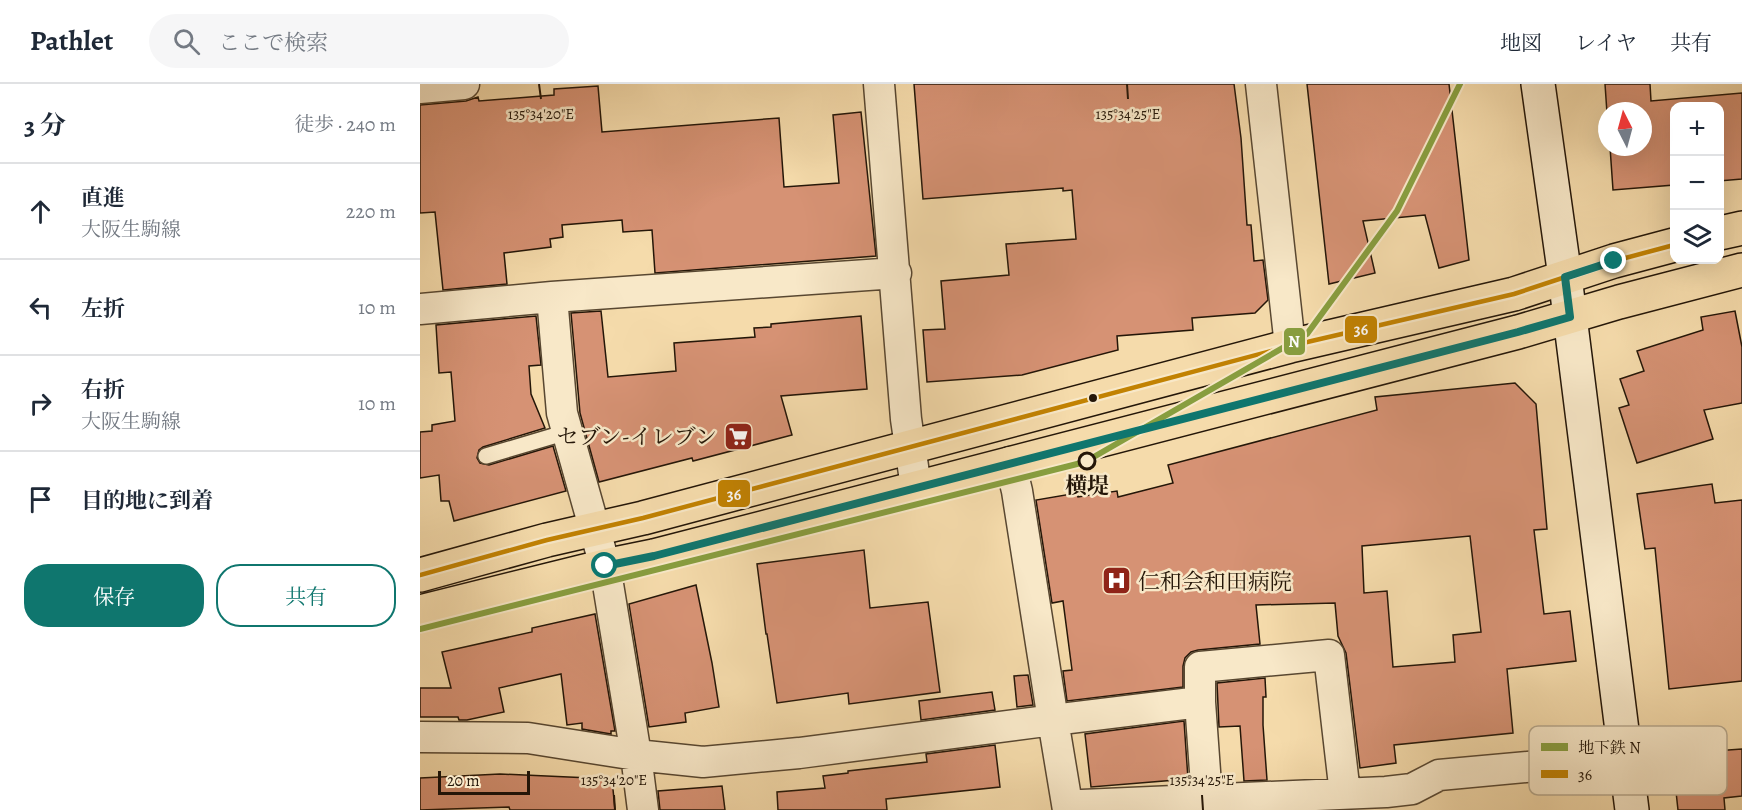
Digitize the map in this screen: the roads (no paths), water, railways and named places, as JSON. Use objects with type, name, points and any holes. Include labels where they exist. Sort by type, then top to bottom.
[{"type":"main road","points":[[1724,232],[1742,228]]},
{"type":"main road","points":[[420,575],[1290,346],[1514,294],[1614,261],[1670,246]]},
{"type":"main road","points":[[420,612],[654,556],[1518,332],[1742,270]]},
{"type":"street","points":[[420,88],[464,84]]},
{"type":"street","points":[[879,84],[906,419],[916,487]]},
{"type":"street","points":[[1261,84],[1290,346]]},
{"type":"street","points":[[1538,84],[1622,726]]},
{"type":"street","points":[[420,309],[552,297],[896,273]]},
{"type":"street","points":[[552,297],[562,413],[605,566],[643,810]]},
{"type":"street","points":[[1010,462],[1017,491],[1068,807],[1413,789],[1439,775],[1529,767]]},
{"type":"street","points":[[1207,799],[1200,702],[1200,667],[1329,655],[1345,794]]},
{"type":"street","points":[[420,737],[528,738],[636,755],[703,762],[799,753],[1200,702]]},
{"type":"street","points":[[1630,795],[1632,810]]},
{"type":"lane","points":[[486,456],[567,432]]},
{"type":"metro line","name":"N","points":[[420,629],[1085,462],[1307,334],[1397,211],[1460,84]]},
{"type":"place","name":"セブン-イレブン","points":[[738,436]]},
{"type":"place","name":"横堤","points":[[1087,461]]},
{"type":"place","name":"仁和会和田病院","points":[[1117,581]]}]
